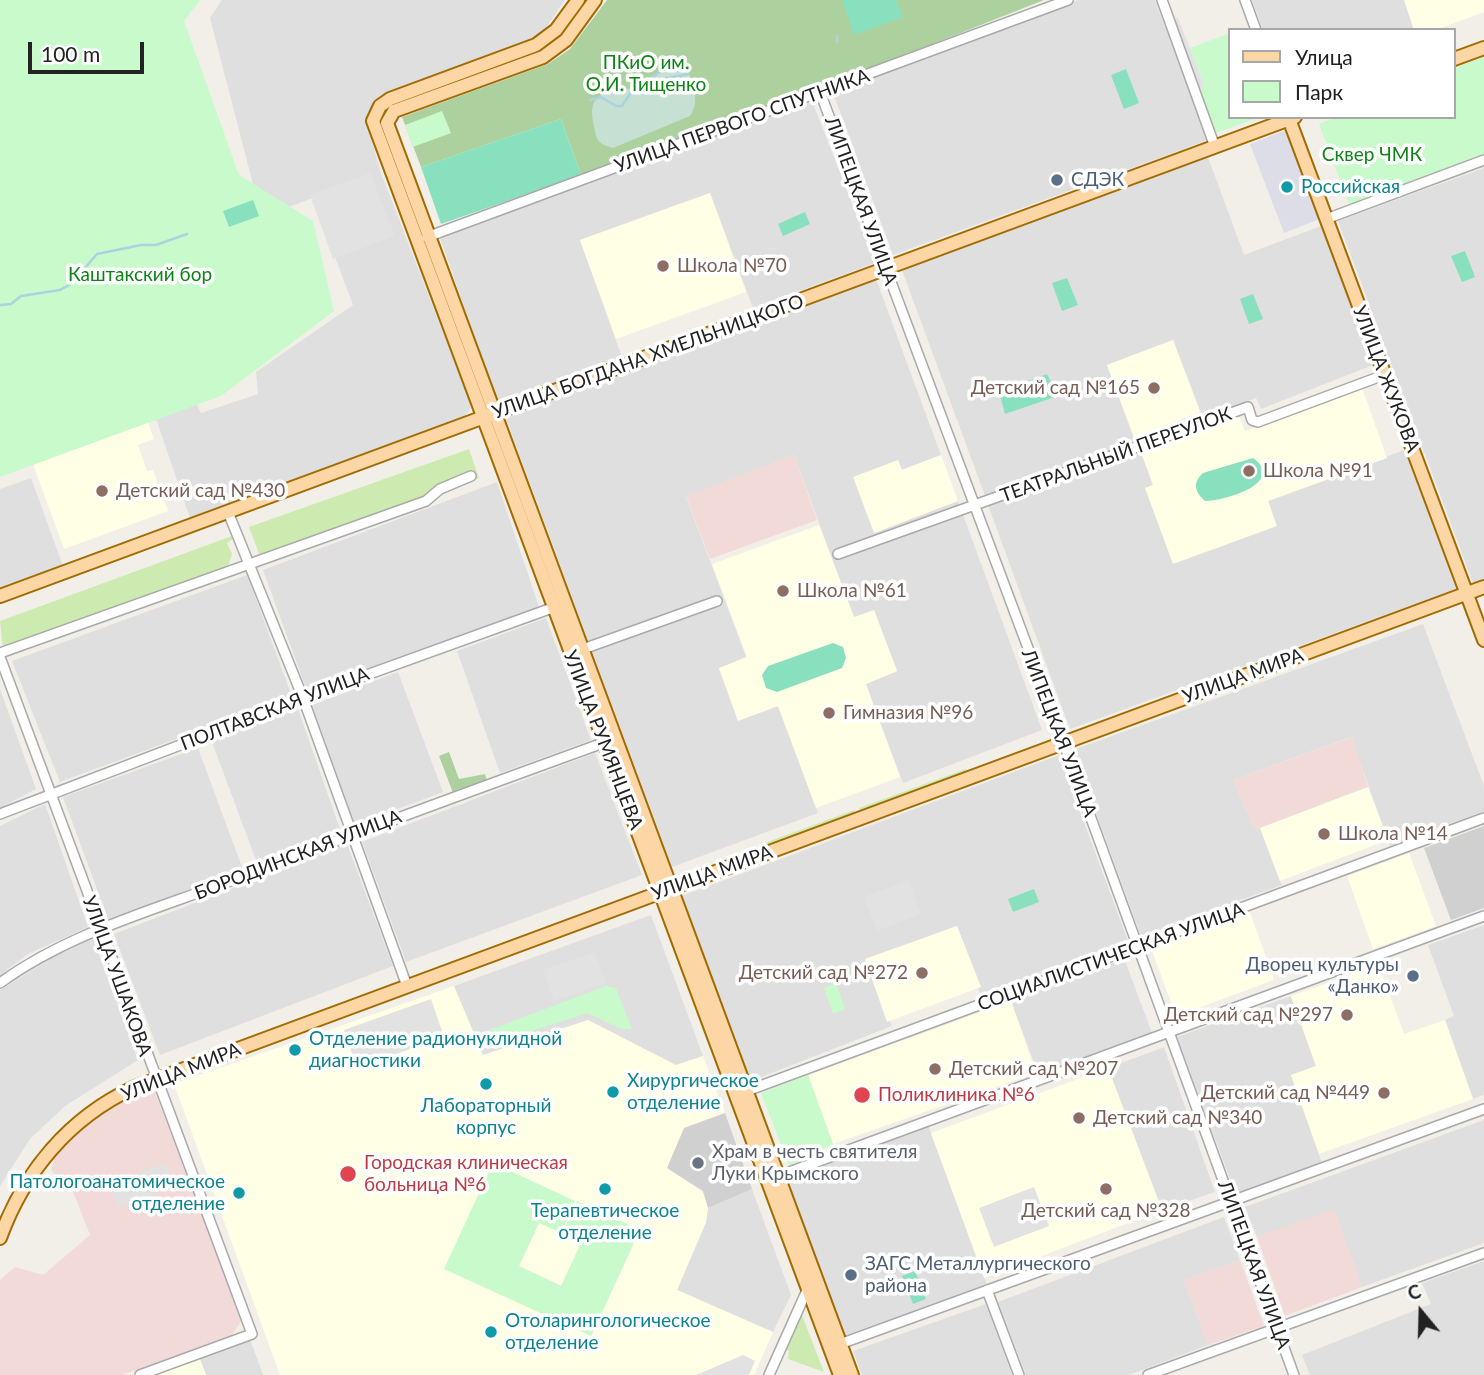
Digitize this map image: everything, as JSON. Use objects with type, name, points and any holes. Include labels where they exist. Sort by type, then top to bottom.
[{"type":"main road","points":[[380,106],[537,45],[556,30],[578,0]]},
{"type":"main road","points":[[388,120],[394,111],[544,57],[566,40],[594,0]]},
{"type":"main road","points":[[1456,58],[1484,48]]},
{"type":"main road","name":"УЛИЦА РУМЯНЦЕВА","points":[[667,890],[603,743],[376,135],[373,116],[380,106],[388,120],[583,649],[667,890],[774,1177],[852,1375]]},
{"type":"main road","name":"УЛИЦА БОГДАНА ХМЕЛЬНИЦКОГО","points":[[0,596],[1288,119]]},
{"type":"main road","name":"УЛИЦА ЖУКОВА","points":[[1291,119],[1326,219],[1484,640]]},
{"type":"main road","name":"УЛИЦА МИРА","points":[[0,1238],[4,1219],[42,1161],[71,1129],[111,1099],[156,1079],[1484,587]]},
{"type":"main road","name":"УЛИЦА РУМЯНЦЕВА","points":[[774,1177],[808,1288],[840,1375]]},
{"type":"street","name":"УЛИЦА ПЕРВОГО СПУТНИКА","points":[[415,241],[1068,0]]},
{"type":"street","points":[[1162,0],[1215,146]]},
{"type":"street","points":[[1245,0],[1255,28]]},
{"type":"street","name":"ЛИПЕЦКАЯ УЛИЦА","points":[[820,92],[1170,1032],[1294,1375]]},
{"type":"street","points":[[1326,219],[1484,160]]},
{"type":"street","name":"ТЕАТРАЛЬНЫЙ ПЕРЕУЛОК","points":[[838,554],[1248,407],[1252,420],[1258,422],[1384,375]]},
{"type":"street","points":[[0,655],[426,501],[440,489],[471,476]]},
{"type":"street","points":[[228,512],[303,698],[407,986]]},
{"type":"street","points":[[583,649],[717,601]]},
{"type":"street","name":"ПОЛТАВСКАЯ УЛИЦА","points":[[0,814],[303,698],[552,608]]},
{"type":"street","name":"УЛИЦА УШАКОВА","points":[[0,655],[48,794],[252,1334],[140,1375]]},
{"type":"street","name":"БОРОДИНСКАЯ УЛИЦА","points":[[0,983],[34,959],[100,929],[603,743]]},
{"type":"street","name":"СОЦИАЛИСТИЧЕСКАЯ УЛИЦА","points":[[743,1093],[1484,818]]},
{"type":"street","points":[[774,1177],[1484,916]]},
{"type":"street","points":[[840,1344],[1484,1109]]},
{"type":"street","points":[[1148,1375],[1484,1253]]},
{"type":"street","points":[[769,1375],[808,1288]]},
{"type":"street","points":[[987,1290],[1019,1375]]},
{"type":"shaded area","points":[[222,0],[565,0],[541,35],[535,39],[388,91],[375,100],[369,113],[371,138],[381,173],[470,402],[470,410],[464,416],[190,518],[154,413],[192,396],[201,413],[258,394],[256,372],[353,305],[313,198],[219,233],[254,188],[210,18]]},
{"type":"shaded area","points":[[1078,0],[1155,0],[1208,140],[893,255],[833,93]]},
{"type":"shaded area","points":[[1252,0],[1404,0],[1413,28],[1262,28]]},
{"type":"shaded area","points":[[1404,0],[1484,0],[1484,12],[1441,28],[1413,28]]},
{"type":"shaded area","points":[[1178,18],[1204,85],[1200,92],[1173,19]]},
{"type":"shaded area","points":[[681,63],[687,67],[694,92],[695,104],[690,116],[613,148],[598,140],[592,115],[596,99],[604,94],[638,86],[668,67]]},
{"type":"shaded area","points":[[811,98],[875,263],[753,308],[710,193],[580,240],[622,357],[498,403],[439,235]]},
{"type":"shaded area","name":"Российская","points":[[1286,130],[1320,219],[1284,233],[1250,144]]},
{"type":"shaded area","points":[[1208,157],[1244,255],[1321,226],[1373,365],[1261,409],[1256,398],[1203,418],[1173,340],[1107,365],[1135,442],[985,496],[902,270]]},
{"type":"shaded area","points":[[1484,168],[1484,578],[1473,583],[1338,221]]},
{"type":"shaded area","points":[[370,173],[395,236],[333,259],[310,195]]},
{"type":"shaded area","name":"Школа №70","points":[[710,193],[746,292],[616,339],[580,240]]},
{"type":"shaded area","points":[[876,279],[941,455],[902,470],[898,460],[874,533],[958,501],[1042,730],[903,783],[865,684],[897,671],[874,611],[854,618],[794,455],[686,497],[746,657],[719,669],[738,720],[778,706],[818,813],[672,867],[505,416]]},
{"type":"shaded area","name":"Детский сад №165","points":[[1173,340],[1200,412],[1134,437],[1107,365]]},
{"type":"shaded area","name":"Школа №91","points":[[1362,388],[1387,458],[1268,501],[1277,526],[1173,564],[1145,488],[1153,485],[1140,449],[1238,414],[1245,431]]},
{"type":"shaded area","name":"Детский сад №430","points":[[145,414],[154,439],[138,445],[147,471],[153,470],[168,511],[64,549],[30,456]]},
{"type":"shaded area","points":[[1140,449],[1153,485],[1145,488],[1276,526],[1268,501],[1404,450],[1456,589],[1070,729],[988,505]]},
{"type":"shaded area","points":[[794,455],[817,520],[710,559],[686,496]]},
{"type":"shaded area","points":[[941,455],[958,501],[874,533],[853,477],[898,460],[902,470]]},
{"type":"shaded area","points":[[31,478],[63,566],[0,589],[0,489]]},
{"type":"shaded area","points":[[497,482],[539,607],[307,691],[263,570]]},
{"type":"shaded area","name":"Гимназия №96","points":[[819,525],[854,617],[874,610],[897,671],[866,684],[900,777],[816,808],[778,706],[738,721],[719,668],[747,657],[712,564]]},
{"type":"shaded area","points":[[247,575],[292,696],[60,782],[12,661]]},
{"type":"shaded area","points":[[546,618],[591,740],[500,773],[457,651]]},
{"type":"shaded area","points":[[1423,624],[1484,786],[1484,811],[1390,846],[1351,737],[1233,780],[1255,830],[1260,828],[1282,885],[1141,936],[1073,750]]},
{"type":"shaded area","points":[[398,672],[443,792],[355,825],[312,705]]},
{"type":"shaded area","points":[[0,689],[36,789],[0,808]]},
{"type":"shaded area","points":[[298,709],[341,832],[257,863],[212,742]]},
{"type":"shaded area","points":[[1352,737],[1368,787],[1255,830],[1233,780]]},
{"type":"shaded area","points":[[198,748],[243,870],[108,919],[63,797]]},
{"type":"shaded area","points":[[595,753],[642,875],[406,962],[362,842]]},
{"type":"shaded area","points":[[1059,755],[1128,941],[980,994],[957,926],[865,960],[892,1026],[751,1081],[682,896]]},
{"type":"shaded area","name":"Школа №14","points":[[1368,787],[1388,840],[1280,881],[1260,828]]},
{"type":"shaded area","points":[[45,804],[88,927],[28,954],[0,975],[0,826]]},
{"type":"shaded area","points":[[1484,826],[1484,908],[1451,920],[1424,848]]},
{"type":"shaded area","points":[[347,844],[393,966],[160,1055],[114,934]]},
{"type":"shaded area","points":[[1409,853],[1436,926],[1373,949],[1347,876]]},
{"type":"shaded area","points":[[908,880],[921,914],[877,931],[864,897]]},
{"type":"shaded area","points":[[1250,912],[1274,980],[1176,1016],[1151,948]]},
{"type":"shaded area","points":[[651,915],[703,1056],[676,1066],[588,1020],[482,1056],[454,986]]},
{"type":"shaded area","points":[[1484,925],[1484,1095],[1473,1099],[1445,1020],[1454,1016],[1428,945]]},
{"type":"shaded area","name":"Детский сад №272","points":[[957,926],[981,987],[887,1022],[865,959]]},
{"type":"shaded area","points":[[93,939],[138,1060],[65,1106],[30,1139],[0,1186],[0,990],[52,958]]},
{"type":"shaded area","points":[[595,952],[606,983],[554,1001],[543,970]]},
{"type":"shaded area","points":[[1124,958],[1152,1033],[1038,1073],[1011,1001]]},
{"type":"shaded area","name":"Детский сад №449","points":[[1379,965],[1404,1034],[1445,1020],[1473,1099],[1319,1154],[1291,1075],[1316,1066],[1291,996]]},
{"type":"shaded area","name":"Городская клиническая больница №6","points":[[454,986],[483,1055],[588,1020],[676,1065],[703,1056],[725,1113],[684,1128],[667,1168],[703,1192],[708,1208],[706,1222],[677,1290],[773,1332],[754,1375],[280,1375],[174,1084]],"holes":[[[575,1201],[539,1223],[519,1266],[562,1286],[582,1243],[640,1230],[591,1336],[445,1269]]]},
{"type":"shaded area","points":[[1291,996],[1316,1066],[1291,1075],[1322,1163],[1236,1195],[1177,1037]]},
{"type":"shaded area","points":[[431,999],[444,1037],[357,1068],[344,1030]]},
{"type":"shaded area","points":[[1011,1001],[1036,1073],[833,1144],[808,1075]]},
{"type":"shaded area","points":[[1164,1047],[1215,1192],[1162,1210],[1108,1068]]},
{"type":"shaded area","points":[[1108,1068],[1162,1210],[984,1278],[931,1133]]},
{"type":"shaded area","points":[[155,1092],[242,1320],[231,1336],[122,1375],[0,1375],[0,1280],[15,1267],[43,1275],[90,1235],[72,1189],[51,1171],[55,1156],[82,1129],[111,1107],[141,1094]]},
{"type":"shaded area","points":[[725,1113],[752,1189],[708,1208],[703,1191],[667,1168],[684,1128]]},
{"type":"shaded area","points":[[1484,1120],[1484,1243],[1362,1287],[1334,1210],[1257,1237],[1245,1207]]},
{"type":"shaded area","points":[[928,1125],[987,1284],[843,1336],[785,1177]]},
{"type":"shaded area","points":[[165,1163],[174,1187],[118,1208],[109,1184]]},
{"type":"shaded area","points":[[1034,1187],[1049,1226],[994,1247],[979,1208]]},
{"type":"shaded area","points":[[752,1189],[791,1295],[773,1332],[677,1290],[706,1222],[708,1208]]},
{"type":"shaded area","points":[[1334,1209],[1362,1287],[1285,1316],[1257,1237]]},
{"type":"shaded area","points":[[1224,1217],[1240,1260],[1184,1280],[1208,1345],[1129,1375],[1026,1375],[998,1302]]},
{"type":"shaded area","points":[[1240,1260],[1264,1326],[1208,1345],[1184,1280]]},
{"type":"shaded area","points":[[1484,1261],[1484,1375],[1310,1375],[1302,1355],[1431,1304],[1422,1283]]},
{"type":"shaded area","points":[[986,1304],[1012,1375],[862,1375],[853,1351]]},
{"type":"shaded area","points":[[250,1339],[263,1375],[206,1375],[199,1357]]},
{"type":"shaded area","points":[[743,1355],[755,1361],[749,1375],[696,1375]]},
{"type":"shaded area","points":[[199,1357],[206,1375],[149,1375]]},
{"type":"green space","name":"Каштакский бор","points":[[0,0],[200,0],[184,21],[239,175],[313,221],[334,311],[221,396],[0,477]]},
{"type":"green space","name":"ПКиО им. О.И. Тищенко","points":[[607,0],[1044,0],[839,81],[581,175],[561,119],[421,167],[402,117],[548,64],[570,49]]},
{"type":"green space","points":[[842,0],[896,0],[903,17],[854,35]]},
{"type":"green space","points":[[1228,34],[1228,119],[1254,119],[1216,133],[1200,92],[1204,85],[1190,48]]},
{"type":"green space","name":"Сквер ЧМК","points":[[1484,57],[1484,154],[1349,204],[1319,124],[1331,119],[1456,119],[1456,67]]},
{"type":"green space","points":[[1126,69],[1139,103],[1124,109],[1111,75]]},
{"type":"green space","points":[[442,111],[451,133],[413,147],[405,125]]},
{"type":"green space","points":[[561,119],[581,175],[441,224],[421,167]]},
{"type":"green space","points":[[253,200],[259,216],[229,227],[223,211]]},
{"type":"green space","points":[[805,212],[810,224],[783,236],[778,224]]},
{"type":"green space","points":[[1465,251],[1475,277],[1462,282],[1451,256]]},
{"type":"green space","points":[[1067,278],[1078,305],[1062,311],[1052,283]]},
{"type":"green space","points":[[1253,294],[1263,319],[1249,324],[1240,299]]},
{"type":"green space","points":[[1047,374],[1056,392],[1055,397],[1005,414],[999,391]]},
{"type":"green space","points":[[469,449],[479,478],[260,556],[249,527]]},
{"type":"green space","points":[[1253,458],[1261,467],[1263,475],[1258,483],[1249,489],[1225,498],[1205,501],[1199,494],[1196,484],[1203,473]]},
{"type":"green space","points":[[232,536],[233,539],[227,543],[232,554],[228,567],[3,648],[0,621]]},
{"type":"green space","points":[[833,643],[843,647],[846,658],[842,668],[777,692],[766,688],[762,675],[768,666]]},
{"type":"green space","points":[[449,752],[459,779],[485,774],[487,782],[453,793],[439,756]]},
{"type":"green space","points":[[966,769],[968,775],[861,814],[859,808]]},
{"type":"green space","points":[[854,810],[856,816],[765,850],[762,844]]},
{"type":"green space","points":[[1034,889],[1039,902],[1013,912],[1008,899]]},
{"type":"green space","points":[[836,983],[845,1009],[833,1014],[824,988]]},
{"type":"green space","points":[[606,986],[616,988],[632,1029],[622,1029],[587,1013],[493,1044],[487,1031]]},
{"type":"green space","points":[[808,1075],[833,1144],[789,1165],[761,1093]]},
{"type":"green space","points":[[493,1163],[575,1201],[561,1233],[539,1223],[519,1266],[561,1286],[581,1243],[562,1234],[577,1201],[640,1230],[591,1336],[444,1269]]},
{"type":"green space","points":[[915,1271],[926,1299],[913,1304],[902,1276]]},
{"type":"green space","points":[[800,1310],[824,1372],[788,1359],[789,1351],[783,1347]]},
{"type":"waterway","points":[[837,36],[837,42]]},
{"type":"waterway","points":[[648,80],[683,57]]},
{"type":"waterway","points":[[590,100],[601,97],[616,106],[622,106],[634,88],[645,82],[689,74]]},
{"type":"waterway","points":[[0,305],[11,304],[21,296],[60,290],[71,284],[97,254],[141,245],[156,245],[187,234]]},
{"type":"place","name":"СДЭК","points":[[1057,180]]},
{"type":"place","name":"Российская","points":[[1287,187]]},
{"type":"place","name":"Школа №70","points":[[663,266]]},
{"type":"place","name":"Детский сад №165","points":[[1154,388]]},
{"type":"place","name":"Школа №91","points":[[1249,471]]},
{"type":"place","name":"Детский сад №430","points":[[102,491]]},
{"type":"place","name":"Школа №61","points":[[783,591]]},
{"type":"place","name":"Гимназия №96","points":[[829,713]]},
{"type":"place","name":"Школа №14","points":[[1324,834]]},
{"type":"place","name":"Детский сад №272","points":[[922,973]]},
{"type":"place","name":"Дворец культуры «Данко»","points":[[1413,976]]},
{"type":"place","name":"Детский сад №297","points":[[1347,1015]]},
{"type":"place","name":"Отделение радионуклидной диагностики","points":[[295,1050]]},
{"type":"place","name":"Детский сад №207","points":[[935,1069]]},
{"type":"place","name":"Лабораторный корпус","points":[[486,1084]]},
{"type":"place","name":"Хирургическое отделение","points":[[613,1092]]},
{"type":"place","name":"Детский сад №449","points":[[1384,1093]]},
{"type":"place","name":"Поликлиника №6","points":[[862,1095]]},
{"type":"place","name":"Детский сад №340","points":[[1079,1118]]},
{"type":"place","name":"Храм в честь святителя Луки Крымского","points":[[698,1163]]},
{"type":"place","name":"Городская клиническая больница №6","points":[[348,1174]]},
{"type":"place","name":"Терапевтическое отделение","points":[[605,1189]]},
{"type":"place","name":"Детский сад №328","points":[[1106,1189]]},
{"type":"place","name":"Патологоанатомическое отделение","points":[[239,1193]]},
{"type":"place","name":"ЗАГС Металлургического района","points":[[851,1275]]},
{"type":"place","name":"Отоларингологическое отделение","points":[[491,1332]]}]
